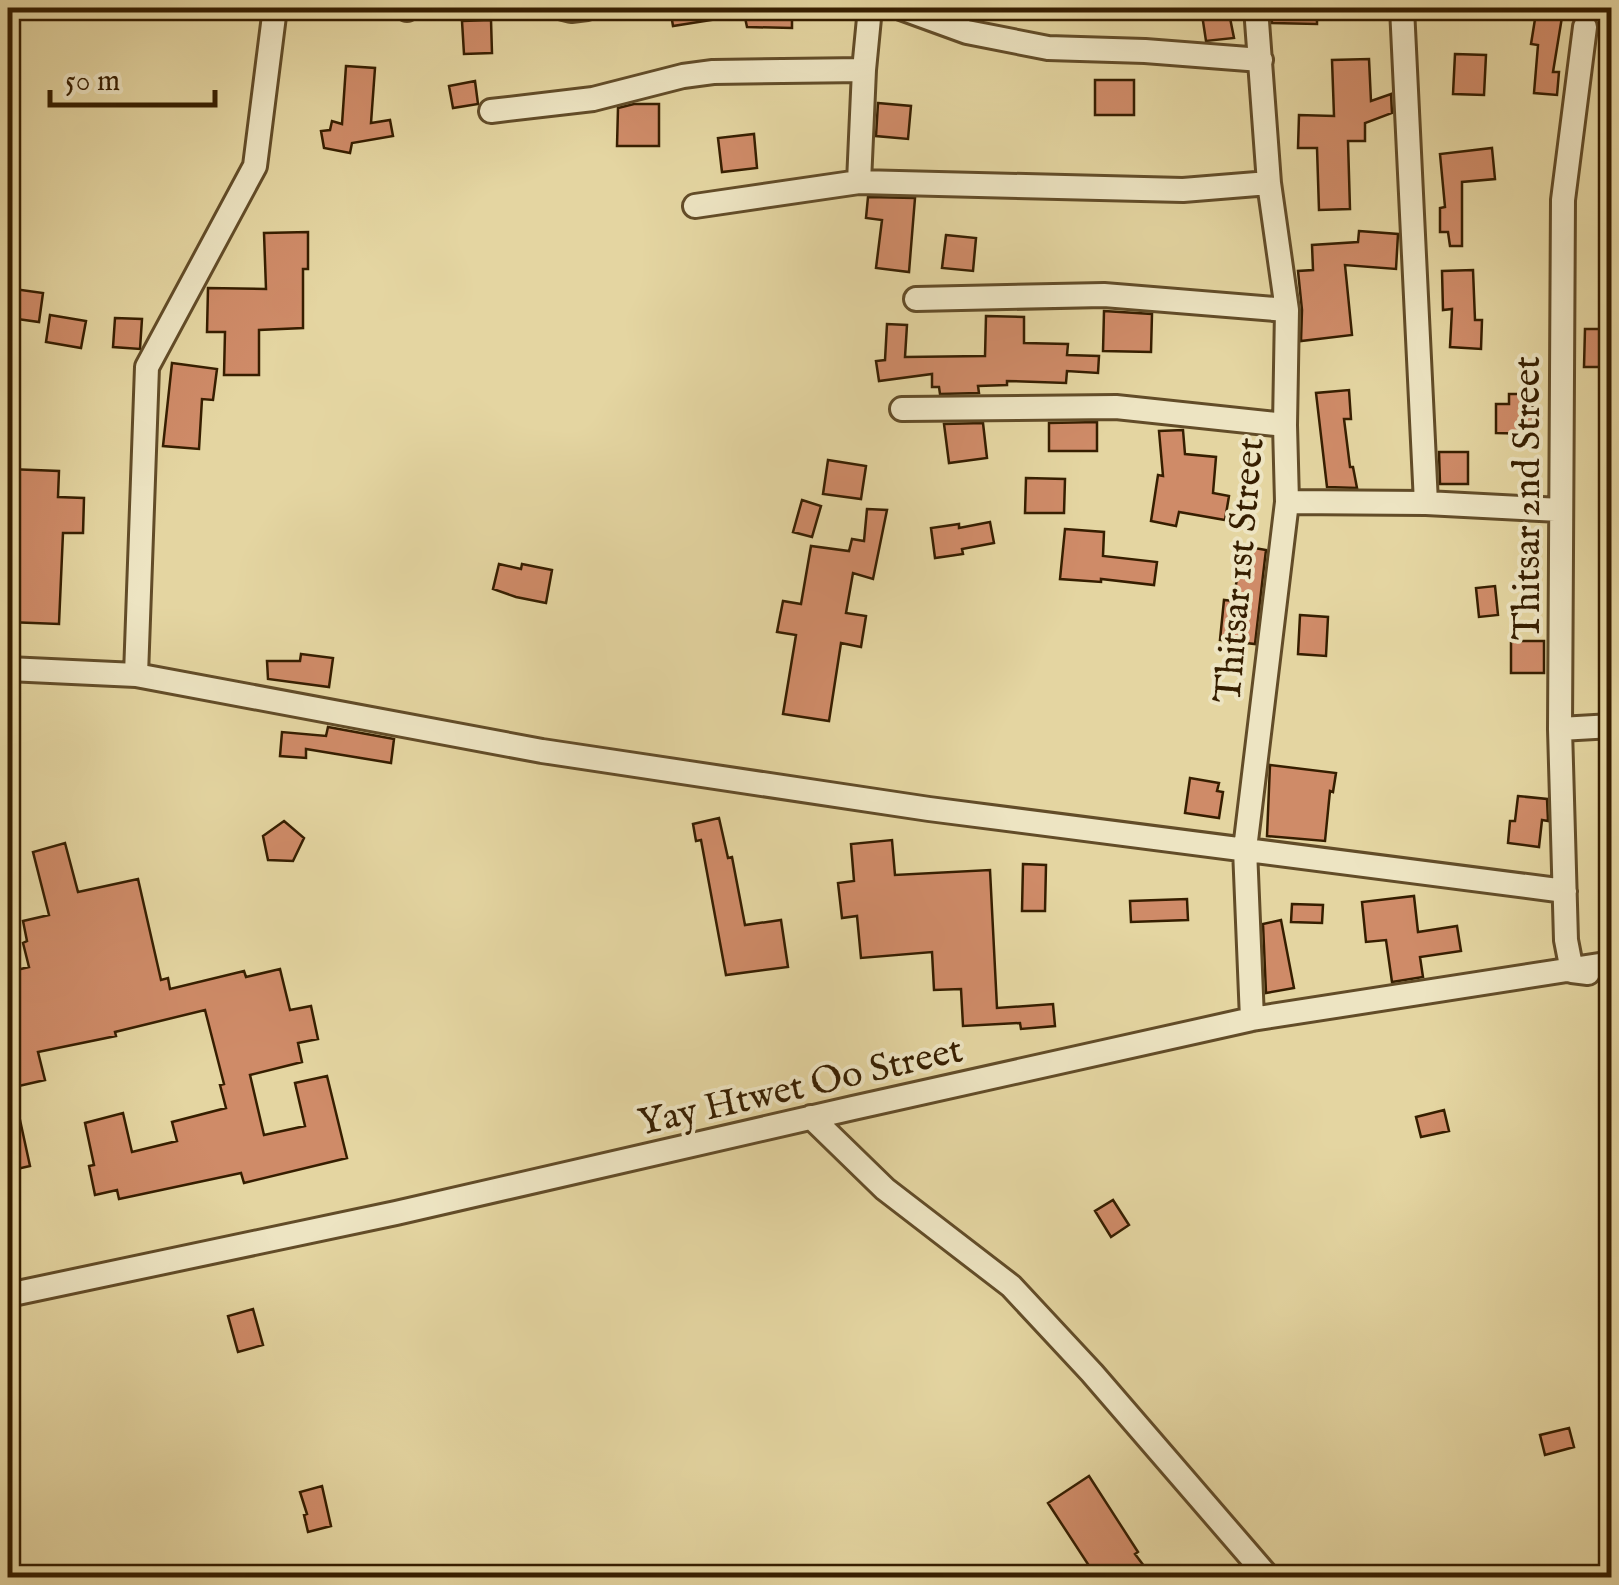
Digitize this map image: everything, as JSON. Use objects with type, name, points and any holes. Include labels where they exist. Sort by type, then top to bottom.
[{"type":"street","points":[[136,675],[147,368],[255,166],[274,8]]},
{"type":"street","points":[[563,8],[587,8]]},
{"type":"street","points":[[859,182],[870,8]]},
{"type":"street","points":[[902,8],[967,32],[1048,48],[1261,60]]},
{"type":"street","name":"Thitsar 1st Street","points":[[1252,1019],[1245,848],[1287,502],[1287,310],[1269,183],[1256,8]]},
{"type":"street","points":[[1402,8],[1426,503]]},
{"type":"street","name":"Thitsar 2nd Street","points":[[1572,971],[1566,940],[1560,729],[1563,200],[1585,27]]},
{"type":"street","points":[[492,111],[593,99],[713,72],[864,70]]},
{"type":"street","points":[[695,206],[859,182],[1183,190],[1269,183]]},
{"type":"street","points":[[916,299],[1104,295],[1287,310]]},
{"type":"street","points":[[902,409],[1116,408],[1285,425]]},
{"type":"street","points":[[1287,502],[1426,503],[1560,510]]},
{"type":"street","points":[[8,669],[136,675],[542,751],[928,810],[1565,891]]},
{"type":"street","points":[[1560,729],[1612,726]]},
{"type":"street","name":"Yay Htwet Oo Street","points":[[8,1295],[396,1213],[1252,1019],[1612,963]]},
{"type":"street","points":[[1572,971],[1612,978]]},
{"type":"street","points":[[812,1117],[885,1189],[1011,1286],[1092,1373],[1269,1578]]},
{"type":"building","points":[[670,8],[723,8],[724,18],[673,26]]},
{"type":"building","points":[[743,8],[792,9],[792,28],[747,27]]},
{"type":"building","points":[[1201,8],[1228,8],[1234,38],[1206,41]]},
{"type":"building","points":[[1271,8],[1317,8],[1317,24],[1272,23]]},
{"type":"building","points":[[1536,13],[1562,17],[1553,72],[1559,72],[1557,95],[1534,93],[1538,45],[1531,44]]},
{"type":"building","points":[[491,20],[492,53],[464,54],[462,21]]},
{"type":"building","points":[[1455,54],[1486,55],[1484,95],[1453,94]]},
{"type":"building","points":[[1369,59],[1371,101],[1391,94],[1392,113],[1365,123],[1365,141],[1348,141],[1350,209],[1319,210],[1317,148],[1298,148],[1299,115],[1334,116],[1332,60]]},
{"type":"building","points":[[346,66],[375,68],[371,123],[390,120],[393,136],[352,143],[350,153],[324,148],[321,131],[330,130],[332,121],[342,124]]},
{"type":"building","points":[[1095,80],[1134,80],[1134,115],[1095,115]]},
{"type":"building","points":[[475,81],[478,104],[453,108],[449,86]]},
{"type":"building","points":[[878,103],[911,106],[908,139],[876,136]]},
{"type":"building","points":[[659,104],[659,146],[617,146],[618,108]]},
{"type":"building","points":[[754,134],[757,168],[722,172],[718,138]]},
{"type":"building","points":[[1492,148],[1495,179],[1462,182],[1462,246],[1450,246],[1448,232],[1440,232],[1440,208],[1445,207],[1440,154]]},
{"type":"building","points":[[868,197],[915,198],[909,272],[876,268],[882,220],[866,218]]},
{"type":"building","points":[[1359,231],[1398,234],[1396,269],[1345,265],[1352,335],[1301,341],[1298,271],[1313,270],[1312,245],[1358,242]]},
{"type":"building","points":[[308,232],[308,269],[303,269],[303,328],[259,330],[259,375],[224,375],[225,332],[207,332],[208,288],[266,289],[264,233]]},
{"type":"building","points":[[946,235],[976,238],[973,271],[942,268]]},
{"type":"building","points":[[1473,270],[1475,320],[1482,320],[1481,349],[1450,347],[1452,309],[1443,310],[1442,271]]},
{"type":"building","points":[[14,289],[43,293],[39,322],[10,318]]},
{"type":"building","points":[[1104,311],[1152,314],[1151,352],[1103,351]]},
{"type":"building","points":[[50,315],[86,321],[81,348],[46,342]]},
{"type":"building","points":[[986,316],[1024,317],[1024,343],[1068,344],[1067,355],[1099,356],[1098,373],[1067,371],[1066,383],[1007,381],[1007,385],[978,386],[979,393],[940,394],[939,387],[932,387],[932,374],[879,381],[876,361],[885,360],[887,324],[907,325],[905,357],[985,356]]},
{"type":"building","points":[[115,318],[142,319],[140,349],[113,347]]},
{"type":"building","points":[[1585,329],[1612,329],[1612,367],[1584,367]]},
{"type":"building","points":[[172,363],[217,369],[213,400],[202,399],[199,449],[163,446]]},
{"type":"building","points":[[1349,390],[1351,419],[1344,419],[1357,488],[1327,487],[1316,393]]},
{"type":"building","points":[[1509,394],[1532,394],[1533,434],[1496,433],[1496,404],[1509,404]]},
{"type":"building","points":[[1097,422],[1097,451],[1049,451],[1049,423]]},
{"type":"building","points":[[983,423],[987,458],[949,463],[944,424]]},
{"type":"building","points":[[1183,430],[1185,454],[1216,457],[1213,493],[1229,496],[1225,520],[1179,512],[1176,526],[1151,521],[1158,475],[1163,476],[1159,431]]},
{"type":"building","points":[[1439,452],[1468,452],[1468,484],[1440,484]]},
{"type":"building","points":[[828,460],[866,466],[861,499],[823,494]]},
{"type":"building","points":[[8,469],[59,471],[58,497],[84,498],[83,533],[63,533],[59,624],[8,622]]},
{"type":"building","points":[[1026,478],[1065,479],[1064,513],[1025,513]]},
{"type":"building","points":[[802,500],[821,506],[812,537],[793,532]]},
{"type":"building","points":[[867,509],[887,510],[873,579],[853,573],[846,613],[866,616],[861,647],[841,643],[829,721],[783,714],[796,635],[777,632],[783,601],[801,604],[811,546],[849,551],[852,539],[864,541]]},
{"type":"building","points":[[990,522],[994,543],[962,549],[963,554],[935,558],[931,528]]},
{"type":"building","points":[[1065,529],[1104,532],[1103,556],[1157,562],[1154,585],[1060,579]]},
{"type":"building","points":[[1243,546],[1266,550],[1255,644],[1220,640],[1224,600],[1233,601]]},
{"type":"building","points":[[499,564],[552,570],[546,603],[493,589]]},
{"type":"building","points":[[1495,586],[1498,615],[1479,617],[1476,588]]},
{"type":"building","points":[[1300,615],[1328,617],[1326,656],[1298,654]]},
{"type":"building","points":[[1511,641],[1544,641],[1544,673],[1511,673]]},
{"type":"building","points":[[301,654],[333,658],[329,687],[268,679],[267,661],[300,661]]},
{"type":"building","points":[[328,727],[394,739],[391,763],[306,749],[306,758],[280,756],[282,732],[326,736]]},
{"type":"building","points":[[1270,765],[1336,773],[1333,792],[1330,791],[1325,841],[1267,836]]},
{"type":"building","points":[[1190,778],[1219,783],[1217,791],[1223,792],[1219,818],[1185,813]]},
{"type":"building","points":[[1518,796],[1547,799],[1548,821],[1542,820],[1539,847],[1508,843]]},
{"type":"building","points":[[719,818],[728,858],[732,857],[745,925],[781,920],[788,967],[726,975],[701,840],[696,841],[693,824]]},
{"type":"building","points":[[284,821],[304,838],[293,861],[268,860],[263,836]]},
{"type":"building","points":[[892,840],[895,875],[990,870],[997,1008],[1053,1004],[1055,1026],[963,1026],[961,989],[934,990],[932,952],[861,958],[857,916],[842,918],[838,883],[854,881],[851,844]]},
{"type":"building","points":[[65,843],[78,892],[138,879],[161,980],[168,978],[170,989],[244,971],[246,977],[280,969],[290,1010],[311,1006],[318,1039],[298,1043],[302,1062],[250,1075],[264,1135],[305,1126],[295,1083],[327,1076],[347,1158],[244,1183],[241,1173],[119,1199],[117,1190],[95,1195],[89,1166],[94,1165],[85,1123],[123,1113],[132,1152],[177,1141],[172,1122],[226,1108],[220,1085],[224,1084],[205,1010],[115,1032],[116,1036],[38,1052],[45,1080],[10,1088],[8,972],[29,967],[23,921],[49,915],[33,852]]},
{"type":"building","points":[[1023,864],[1046,865],[1045,911],[1022,911]]},
{"type":"building","points":[[1414,896],[1418,932],[1457,926],[1461,951],[1420,957],[1423,977],[1392,982],[1386,940],[1366,942],[1362,902]]},
{"type":"building","points":[[1187,899],[1188,920],[1131,922],[1130,901]]},
{"type":"building","points":[[1292,904],[1323,905],[1322,923],[1291,922]]},
{"type":"building","points":[[1281,920],[1294,988],[1266,993],[1263,924]]},
{"type":"building","points":[[15,1097],[30,1166],[8,1171],[8,1098]]},
{"type":"building","points":[[1444,1110],[1449,1131],[1421,1137],[1416,1117]]},
{"type":"building","points":[[1113,1200],[1129,1225],[1111,1237],[1095,1211]]},
{"type":"building","points":[[253,1309],[263,1345],[238,1352],[228,1316]]},
{"type":"building","points":[[1569,1428],[1574,1447],[1545,1455],[1540,1435]]},
{"type":"building","points":[[1089,1476],[1153,1578],[1097,1578],[1048,1503]]},
{"type":"building","points":[[322,1486],[331,1526],[308,1532],[300,1492]]}]
